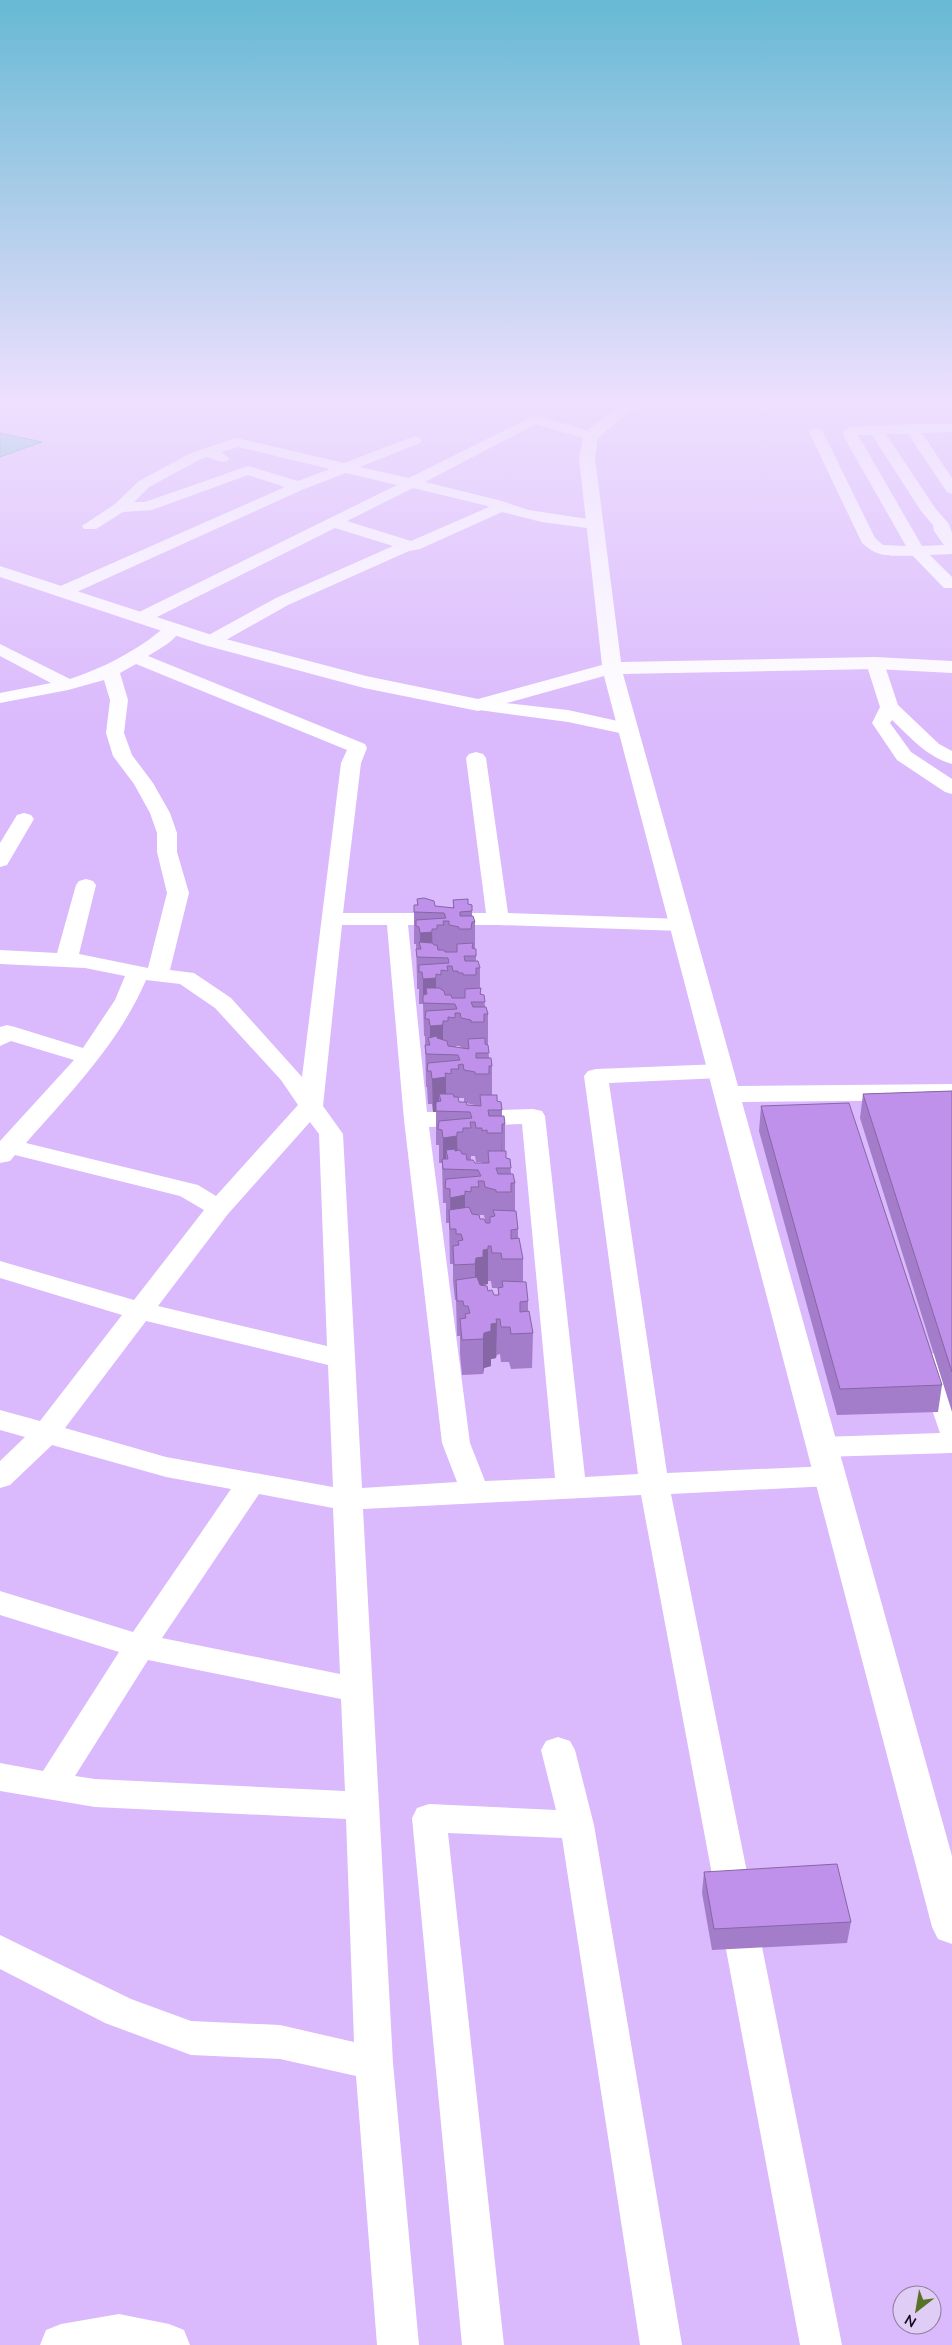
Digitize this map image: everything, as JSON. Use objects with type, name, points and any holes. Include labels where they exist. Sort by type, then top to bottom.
[{"type":"street","points":[[90,526],[115,510]]},
{"type":"street","points":[[62,592],[244,510]]},
{"type":"street","points":[[141,618],[356,510]]},
{"type":"street","points":[[211,641],[237,624],[311,588],[406,546],[414,546],[493,510]]},
{"type":"street","points":[[516,510],[549,518],[595,524]]},
{"type":"street","points":[[593,510],[612,668],[952,1927]]},
{"type":"street","points":[[854,510],[868,540],[879,550],[917,551],[952,549]]},
{"type":"street","points":[[894,510],[917,551],[951,586]]},
{"type":"street","points":[[929,510],[941,524],[942,531],[952,544]]},
{"type":"street","points":[[333,522],[406,546]]},
{"type":"street","points":[[0,571],[211,641],[364,682],[478,705],[568,716],[629,729]]},
{"type":"street","points":[[0,698],[68,685],[110,671],[165,638],[173,629]]},
{"type":"street","points":[[0,650],[68,685]]},
{"type":"street","points":[[0,1478],[46,1432],[218,1208],[311,1106],[351,763],[358,748],[134,657]]},
{"type":"street","points":[[874,663],[889,707],[932,748],[952,758]]},
{"type":"street","points":[[478,705],[612,668],[874,663],[952,667]]},
{"type":"street","points":[[110,671],[119,700],[114,733],[123,756],[152,797],[160,812],[167,833],[170,868],[178,893],[169,933],[147,974],[126,1000],[89,1057],[5,1151],[189,1190],[218,1208]]},
{"type":"street","points":[[889,707],[881,723],[904,756],[952,788]]},
{"type":"street","points":[[476,758],[498,919]]},
{"type":"street","points":[[0,860],[24,819]]},
{"type":"street","points":[[66,960],[86,885]]},
{"type":"street","points":[[332,919],[498,919],[682,925]]},
{"type":"street","points":[[397,920],[416,1120],[456,1442],[474,1492]]},
{"type":"street","points":[[0,957],[85,961],[147,974],[186,978],[223,1003],[289,1075],[331,1134],[374,2063],[398,2345]]},
{"type":"street","points":[[0,1039],[7,1032],[89,1057]]},
{"type":"street","points":[[821,2345],[654,1484],[596,1076],[724,1083],[845,1093],[952,1092]]},
{"type":"street","points":[[845,1093],[854,1121]]},
{"type":"street","points":[[416,1120],[533,1116],[571,1488]]},
{"type":"street","points":[[0,1269],[140,1311],[342,1359]]},
{"type":"street","points":[[922,1336],[952,1430]]},
{"type":"street","points":[[0,1420],[166,1467],[348,1500],[389,1496],[830,1476]]},
{"type":"street","points":[[822,1447],[952,1443]]},
{"type":"street","points":[[51,1786],[140,1646],[251,1482]]},
{"type":"street","points":[[0,1603],[140,1646],[357,1690]]},
{"type":"street","points":[[558,1750],[577,1825],[661,2345]]},
{"type":"street","points":[[0,1777],[95,1793],[362,1806]]},
{"type":"street","points":[[483,2345],[429,1818],[577,1825]]},
{"type":"street","points":[[0,1951],[118,2011],[191,2038],[280,2042],[374,2063]]},
{"type":"street","points":[[61,2345],[119,2335],[169,2345]]},
{"type":"building","points":[[424,898],[434,901],[435,906],[454,908],[453,900],[468,899],[468,904],[472,905],[472,911],[460,912],[460,916],[473,916],[475,922],[472,922],[471,929],[459,929],[459,927],[449,925],[449,921],[443,921],[444,925],[437,925],[437,929],[432,929],[432,932],[420,933],[419,927],[416,926],[416,920],[446,918],[444,913],[414,912],[414,905],[418,905],[417,899]]},
{"type":"building","points":[[419,942],[432,943],[437,945],[438,950],[444,950],[445,952],[457,952],[457,944],[473,943],[472,948],[476,949],[476,956],[464,956],[465,961],[478,961],[480,968],[476,968],[476,975],[463,975],[463,973],[458,973],[458,971],[453,971],[452,966],[447,966],[448,971],[441,970],[441,975],[436,974],[436,978],[423,979],[422,972],[419,972],[419,965],[449,963],[448,958],[417,957],[416,949],[421,949]]},
{"type":"building","points":[[426,988],[439,988],[444,991],[445,995],[451,995],[452,998],[465,998],[465,989],[481,988],[480,994],[484,995],[485,1002],[471,1002],[473,1007],[486,1007],[488,1014],[484,1014],[484,1022],[471,1022],[471,1020],[461,1018],[460,1013],[455,1013],[455,1018],[448,1017],[448,1021],[443,1021],[443,1025],[430,1026],[429,1019],[425,1019],[426,1011],[457,1009],[455,1004],[423,1003],[423,995],[427,994]]},
{"type":"building","points":[[437,1036],[437,1038],[447,1041],[448,1046],[469,1049],[468,1039],[485,1038],[485,1044],[488,1045],[489,1053],[476,1053],[476,1058],[491,1058],[492,1066],[489,1066],[489,1074],[475,1074],[475,1072],[464,1070],[463,1064],[458,1065],[459,1069],[451,1069],[451,1074],[445,1073],[446,1077],[432,1079],[431,1071],[427,1071],[428,1063],[460,1060],[458,1055],[426,1054],[425,1045],[430,1045],[428,1038]]},
{"type":"building","points":[[952,1091],[952,1372],[863,1094]]},
{"type":"building","points":[[439,1094],[453,1094],[454,1097],[458,1097],[459,1102],[466,1102],[467,1105],[481,1106],[480,1095],[497,1095],[497,1101],[501,1102],[502,1110],[488,1110],[489,1116],[504,1116],[505,1124],[502,1124],[502,1133],[487,1133],[487,1130],[482,1131],[482,1128],[476,1128],[475,1122],[470,1122],[471,1128],[463,1128],[463,1132],[457,1132],[457,1136],[443,1138],[442,1130],[438,1129],[439,1121],[472,1118],[470,1112],[436,1111],[436,1102],[441,1101]]},
{"type":"building","points":[[849,1103],[942,1385],[840,1389],[761,1106]]},
{"type":"building","points":[[455,1149],[455,1151],[460,1150],[462,1154],[466,1154],[467,1160],[473,1160],[475,1163],[489,1163],[488,1151],[506,1151],[506,1158],[510,1159],[511,1168],[496,1168],[498,1174],[513,1174],[515,1183],[511,1183],[511,1192],[496,1192],[496,1190],[485,1187],[484,1181],[478,1181],[479,1187],[471,1187],[471,1192],[465,1191],[465,1195],[450,1198],[450,1189],[445,1188],[446,1179],[481,1176],[478,1170],[443,1169],[442,1159],[448,1159],[446,1150]]},
{"type":"building","points":[[469,1207],[472,1214],[479,1215],[480,1219],[484,1219],[486,1223],[490,1223],[490,1217],[495,1216],[493,1210],[516,1211],[518,1229],[511,1230],[511,1239],[519,1238],[523,1259],[502,1259],[501,1253],[492,1253],[491,1246],[488,1246],[488,1249],[483,1250],[483,1257],[476,1258],[475,1264],[454,1265],[453,1246],[459,1245],[458,1241],[463,1240],[461,1234],[456,1234],[456,1229],[450,1229],[449,1210]]},
{"type":"building","points":[[477,1277],[480,1285],[487,1286],[488,1291],[492,1290],[494,1295],[499,1295],[498,1288],[503,1287],[502,1281],[526,1282],[528,1301],[520,1302],[520,1312],[529,1311],[533,1333],[511,1334],[510,1327],[501,1327],[500,1319],[496,1319],[497,1323],[491,1324],[491,1331],[484,1333],[483,1339],[462,1340],[460,1319],[466,1318],[465,1314],[470,1313],[468,1306],[464,1306],[463,1301],[457,1301],[456,1280]]},
{"type":"building","points":[[837,1864],[851,1922],[714,1929],[704,1872]]}]
